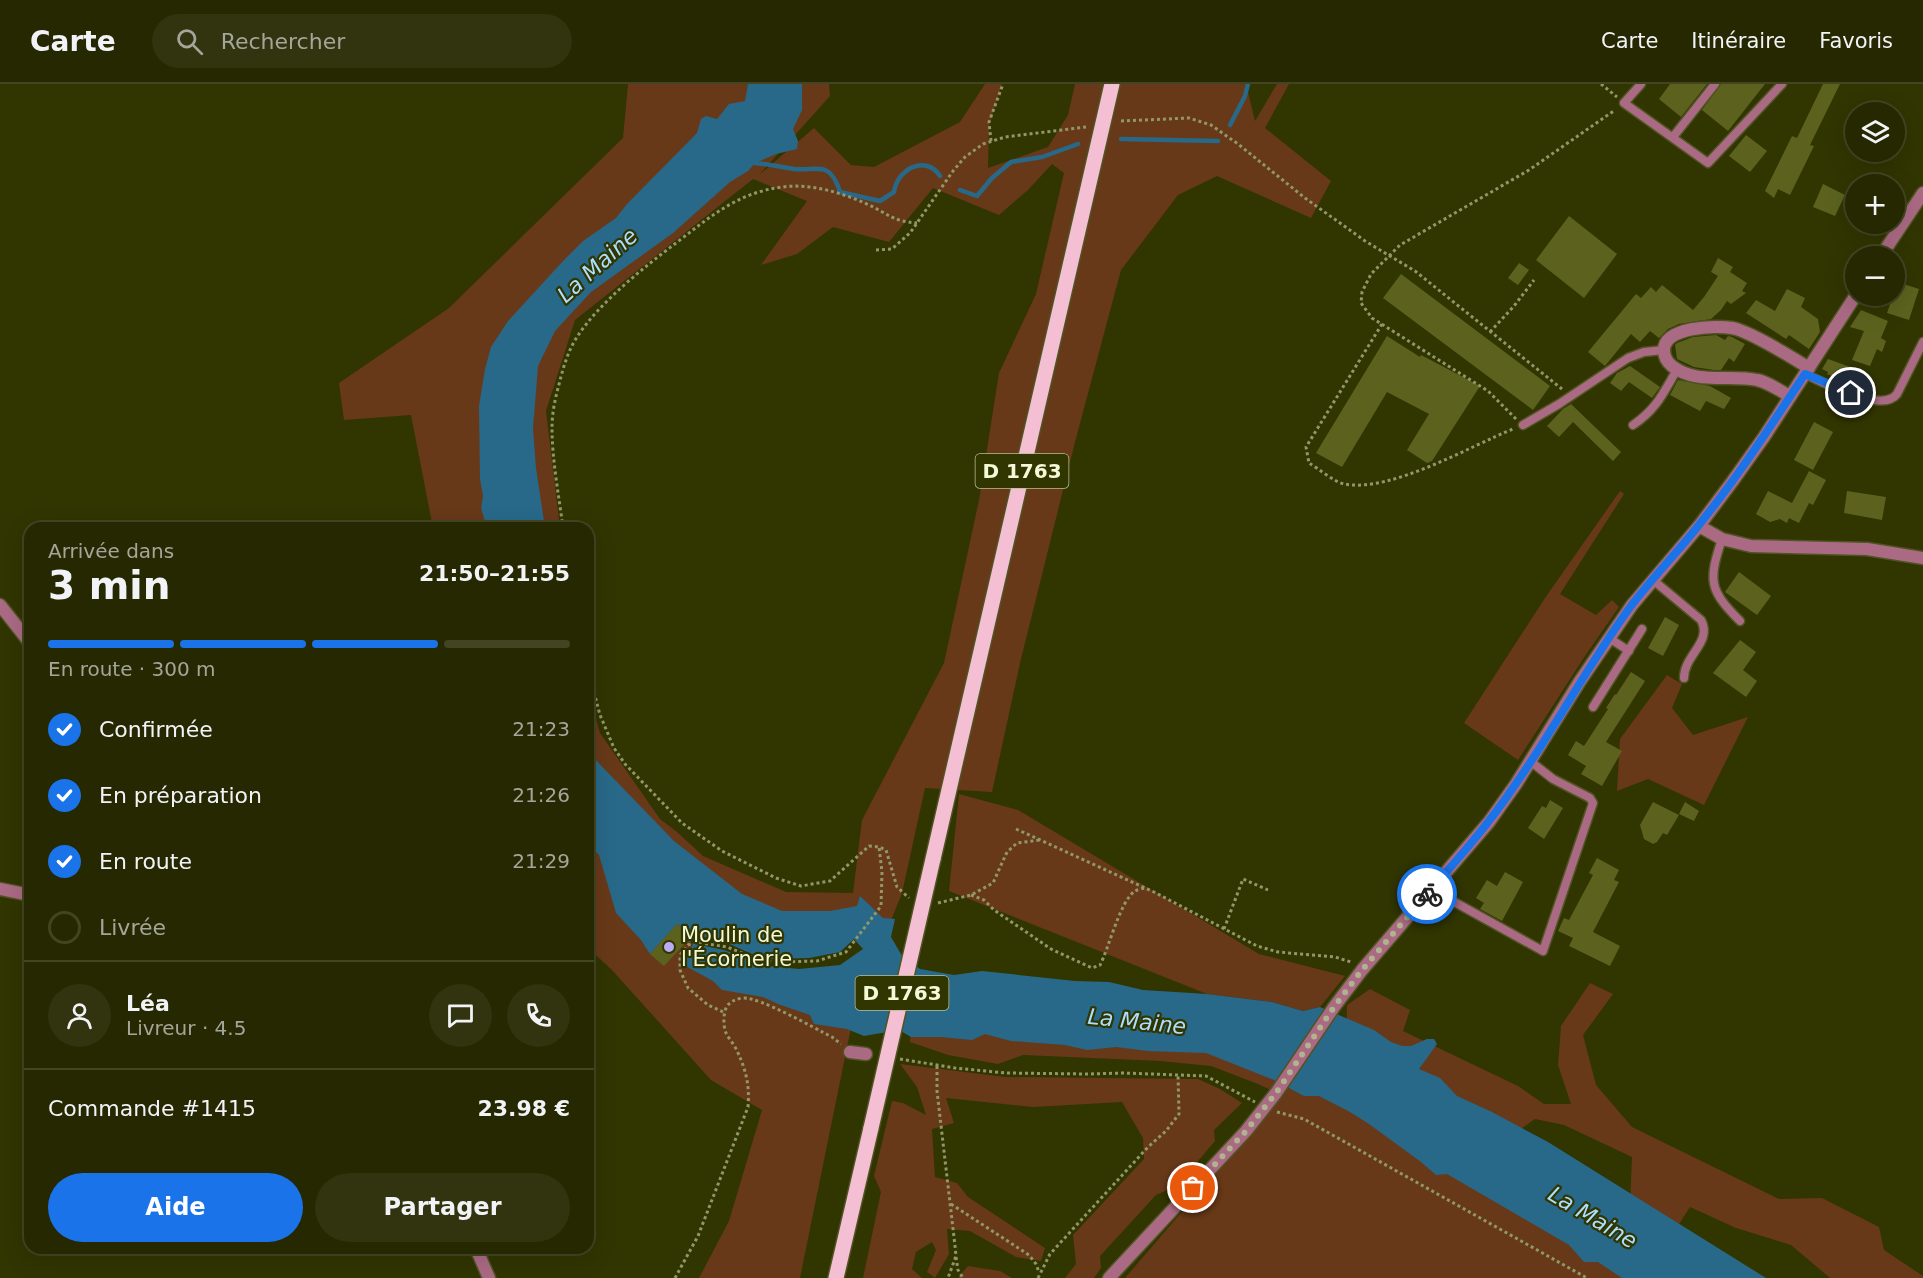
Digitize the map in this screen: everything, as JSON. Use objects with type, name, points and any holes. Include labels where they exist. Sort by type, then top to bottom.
[{"type":"main road","name":"D 1763","points":[[836,1278],[1112,84]]},
{"type":"street","points":[[1888,246],[1923,194]]},
{"type":"street","points":[[1109,1278],[1246,1131],[1276,1093],[1362,970],[1489,822],[1632,605],[1699,526],[1764,437],[1849,306]]},
{"type":"street","points":[[1790,396],[1759,380],[1714,379],[1687,373],[1673,366],[1665,357],[1664,346],[1669,338],[1683,331],[1702,328],[1733,328],[1807,371]]},
{"type":"street","points":[[1699,526],[1722,539],[1751,546],[1867,549],[1923,558]]},
{"type":"street","points":[[0,605],[24,635]]},
{"type":"street","points":[[0,890],[24,894]]},
{"type":"street","points":[[850,1052],[866,1054]]},
{"type":"street","points":[[479,1254],[489,1278]]},
{"type":"lane","points":[[1641,84],[1624,103],[1708,163],[1782,84]]},
{"type":"lane","points":[[1672,137],[1715,84]]},
{"type":"lane","points":[[1807,371],[1851,393],[1884,402],[1893,399],[1898,394],[1923,342]]},
{"type":"lane","points":[[1522,425],[1628,358],[1644,352],[1664,350]]},
{"type":"lane","points":[[1633,425],[1656,406],[1678,368]]},
{"type":"lane","points":[[1722,539],[1714,566],[1713,586],[1720,602],[1740,621]]},
{"type":"lane","points":[[1653,580],[1701,620],[1705,627],[1705,636],[1694,652],[1684,678]]},
{"type":"lane","points":[[1593,707],[1642,629]]},
{"type":"lane","points":[[1609,638],[1629,651]]},
{"type":"lane","points":[[1431,889],[1543,951],[1593,803],[1590,798],[1553,779],[1530,761]]},
{"type":"path","points":[[991,141],[989,122],[1003,84]]},
{"type":"path","points":[[1382,324],[1306,447],[1309,463],[1343,484],[1368,484],[1415,473],[1522,425],[1488,391],[1382,324],[1372,318],[1361,303],[1362,292],[1371,274],[1400,245],[1529,170],[1624,103],[1601,84]]},
{"type":"path","points":[[1121,121],[1189,118],[1211,125],[1305,198],[1414,271],[1570,396]]},
{"type":"path","points":[[876,250],[892,249],[910,233],[953,171],[965,157],[983,144],[1015,136],[1086,127]]},
{"type":"path","points":[[562,522],[552,412],[564,365],[577,337],[596,313],[630,281],[733,201],[764,190],[784,186],[808,186],[859,201],[901,222],[917,223]]},
{"type":"path","points":[[1490,332],[1534,280]]},
{"type":"path","points":[[594,692],[600,715],[614,748],[625,764],[682,823],[722,851],[776,878],[801,886],[830,880],[869,846],[879,847],[886,850],[897,886],[913,902]]},
{"type":"path","points":[[1016,829],[1144,888],[1257,946],[1278,952],[1335,957],[1348,960],[1362,970]]},
{"type":"path","points":[[932,903],[941,904],[971,895],[993,883],[1007,852],[1017,843],[1040,840]]},
{"type":"path","points":[[724,1012],[708,1005],[688,988],[680,970],[680,955],[688,945],[696,942],[727,947],[760,960],[780,962],[817,961],[846,952],[881,906],[882,872],[879,847]]},
{"type":"path","points":[[1224,929],[1243,879],[1268,890]]},
{"type":"path","points":[[971,895],[984,900],[994,910],[1052,949],[1092,968],[1100,965],[1107,952],[1123,906],[1134,892],[1144,888]]},
{"type":"path","points":[[675,1278],[698,1236],[748,1107],[747,1076],[743,1063],[725,1032],[724,1012],[728,1004],[745,998],[769,1006],[832,1037],[850,1052]]},
{"type":"path","points":[[963,1278],[958,1270],[956,1256],[937,1091],[937,1066],[1006,1073],[1123,1072],[1206,1076],[1247,1096]]},
{"type":"path","points":[[1039,1276],[1050,1254],[1071,1229],[1166,1131],[1179,1114],[1178,1074]]},
{"type":"path","points":[[1264,1108],[1304,1119],[1587,1278]]},
{"type":"path","points":[[951,1204],[1029,1255],[1036,1264],[1039,1276]]},
{"type":"path","points":[[948,1278],[956,1256]]},
{"type":"shaded area","points":[[628,84],[829,84],[830,96],[759,175],[814,128],[851,165],[874,167],[960,122],[985,84],[1002,84],[989,126],[988,168],[1048,147],[1068,115],[1075,84],[1246,84],[1255,121],[1277,84],[1289,84],[1265,128],[1331,181],[1311,218],[1217,176],[1178,195],[1121,270],[1020,663],[992,792],[925,788],[902,893],[854,1013],[800,1278],[699,1278],[729,1221],[762,1110],[711,1080],[612,970],[594,954],[594,712],[600,733],[660,819],[703,856],[786,892],[853,893],[862,820],[944,663],[979,500],[999,373],[1036,294],[1064,173],[1052,164],[1028,190],[999,215],[933,188],[889,242],[833,227],[797,254],[761,265],[807,201],[753,179],[575,320],[546,411],[559,522],[432,522],[411,415],[344,420],[339,383],[449,308],[623,138]]},
{"type":"shaded area","points":[[1620,491],[1624,494],[1560,594],[1596,615],[1612,600],[1619,607],[1518,760],[1464,723],[1545,598]]},
{"type":"shaded area","points":[[1667,675],[1682,684],[1672,708],[1693,735],[1748,717],[1704,805],[1648,779],[1617,791],[1620,739]]},
{"type":"shaded area","points":[[959,794],[1018,810],[1259,954],[1345,976],[1320,1007],[1303,1011],[1272,1002],[1207,994],[949,891]]},
{"type":"shaded area","points":[[1590,983],[1613,994],[1583,1035],[1596,1085],[1632,1127],[1779,1199],[1822,1198],[1879,1227],[1884,1250],[1923,1278],[1830,1278],[1791,1245],[1736,1228],[1690,1207],[1672,1235],[1630,1206],[1632,1157],[1564,1125],[1535,1119],[1515,1133],[1346,1047],[1347,1005],[1370,989],[1410,1010],[1403,1031],[1518,1086],[1544,1104],[1571,1104],[1558,1065],[1561,1026]]},
{"type":"shaded area","points":[[911,1027],[1192,1045],[1310,1083],[1629,1278],[1125,1278],[1282,1095],[1211,1066],[1160,1061],[1023,1055],[998,1064],[948,1055],[910,1042]]},
{"type":"shaded area","points":[[900,1064],[1005,1077],[1198,1079],[1242,1103],[1214,1130],[1215,1141],[1177,1186],[1156,1195],[1100,1256],[1101,1268],[1094,1278],[1065,1278],[1076,1264],[1073,1235],[1144,1159],[1143,1138],[1122,1102],[1033,1107],[946,1098],[954,1123],[932,1129],[935,1177],[957,1183],[968,1197],[1045,1248],[1041,1261],[1016,1257],[970,1231],[947,1229],[949,1254],[935,1278],[927,1272],[936,1250],[932,1242],[916,1252],[912,1269],[922,1278],[863,1278],[881,1192],[874,1176],[892,1101],[903,1103],[926,1115],[917,1087]]},
{"type":"shaded area","points":[[968,1266],[1000,1271],[1012,1278],[958,1278]]},
{"type":"water","name":"La Maine","points":[[748,84],[802,84],[802,110],[793,129],[798,141],[797,149],[776,154],[755,163],[673,233],[591,292],[555,331],[538,366],[533,428],[544,522],[485,522],[481,508],[483,496],[480,479],[479,406],[491,347],[508,321],[564,260],[583,241],[616,218],[697,133],[701,119],[706,116],[717,119],[729,104],[745,101]]},
{"type":"water","name":"La Maine","points":[[594,758],[674,841],[742,894],[782,911],[830,911],[857,906],[860,896],[883,918],[895,919],[891,937],[901,954],[920,969],[954,975],[982,971],[1075,981],[1109,982],[1143,990],[1207,994],[1272,1002],[1303,1011],[1320,1007],[1374,1030],[1391,1042],[1402,1046],[1411,1046],[1427,1039],[1434,1039],[1437,1044],[1419,1069],[1440,1078],[1457,1096],[1548,1142],[1766,1278],[1622,1278],[1598,1262],[1584,1262],[1569,1245],[1447,1174],[1436,1175],[1350,1112],[1319,1096],[1304,1096],[1274,1080],[1206,1053],[1148,1051],[1116,1047],[1087,1050],[1065,1045],[1011,1041],[985,1034],[972,1040],[911,1037],[899,1030],[864,1036],[847,1029],[814,1024],[810,1015],[763,997],[722,990],[713,981],[682,964],[681,961],[684,956],[689,955],[693,944],[688,941],[691,936],[677,924],[650,954],[641,940],[616,913],[599,855],[594,850]]},
{"type":"pier","points":[[695,936],[718,939],[754,955],[773,959],[809,958],[840,952],[854,939],[863,949],[840,965],[799,969],[768,966],[724,950],[690,943]]},
{"type":"building","points":[[1670,84],[1707,84],[1681,117],[1659,99]]},
{"type":"building","points":[[1721,84],[1765,84],[1728,131],[1702,110]]},
{"type":"building","points":[[1823,84],[1840,84],[1810,145],[1814,146],[1790,195],[1778,189],[1774,198],[1765,191],[1792,136],[1797,138]]},
{"type":"building","points":[[1746,135],[1767,151],[1750,172],[1729,156]]},
{"type":"building","points":[[1823,184],[1845,195],[1835,216],[1813,207]]},
{"type":"building","points":[[1569,216],[1617,254],[1584,298],[1536,260]]},
{"type":"building","points":[[1718,258],[1733,267],[1730,272],[1747,283],[1742,291],[1746,293],[1731,304],[1727,301],[1711,319],[1679,324],[1668,329],[1659,338],[1650,331],[1640,342],[1631,334],[1605,366],[1588,352],[1636,294],[1641,298],[1651,287],[1656,292],[1662,285],[1693,310],[1718,276],[1711,272]]},
{"type":"building","points":[[1519,263],[1529,270],[1518,285],[1508,278]]},
{"type":"building","points":[[1401,274],[1550,386],[1533,410],[1383,298]]},
{"type":"building","points":[[1905,285],[1919,289],[1909,320],[1887,313],[1889,306],[1905,306]]},
{"type":"building","points":[[1787,289],[1805,298],[1801,307],[1818,319],[1820,332],[1809,349],[1789,335],[1786,339],[1746,313],[1756,300],[1775,311]]},
{"type":"building","points":[[1861,310],[1888,321],[1881,338],[1886,341],[1882,352],[1877,349],[1870,366],[1852,360],[1864,331],[1850,327]]},
{"type":"building","points":[[1716,335],[1725,340],[1728,336],[1732,337],[1745,344],[1734,362],[1729,358],[1721,370],[1714,370],[1694,367],[1677,359],[1675,345],[1677,343],[1693,337]]},
{"type":"building","points":[[1387,336],[1420,357],[1421,355],[1480,386],[1432,461],[1427,463],[1407,450],[1429,414],[1387,392],[1342,467],[1316,453]]},
{"type":"building","points":[[1828,359],[1853,368],[1846,382],[1827,374],[1828,372],[1822,369]]},
{"type":"building","points":[[1630,366],[1660,387],[1652,398],[1629,382],[1621,391],[1610,383],[1617,373]]},
{"type":"building","points":[[1678,380],[1710,386],[1731,398],[1724,409],[1706,401],[1700,411],[1670,395]]},
{"type":"building","points":[[1571,404],[1621,452],[1613,461],[1573,422],[1559,437],[1547,426]]},
{"type":"building","points":[[1814,422],[1833,432],[1813,470],[1794,460]]},
{"type":"building","points":[[1809,471],[1826,480],[1813,505],[1809,503],[1799,523],[1789,518],[1787,523],[1780,519],[1770,522],[1756,514],[1768,491],[1792,503]]},
{"type":"building","points":[[1847,491],[1886,497],[1882,520],[1844,513]]},
{"type":"building","points":[[1739,572],[1771,596],[1757,615],[1725,592]]},
{"type":"building","points":[[1665,617],[1679,625],[1663,656],[1648,648]]},
{"type":"building","points":[[1740,640],[1756,652],[1743,670],[1757,681],[1746,697],[1713,673]]},
{"type":"building","points":[[1631,672],[1645,681],[1606,742],[1622,751],[1602,786],[1581,774],[1586,766],[1568,755],[1576,741],[1584,746],[1608,709],[1606,708]]},
{"type":"building","points":[[1550,800],[1563,808],[1544,839],[1528,828],[1542,806],[1546,808]]},
{"type":"building","points":[[1653,802],[1679,815],[1667,835],[1663,833],[1653,844],[1644,839],[1640,825]]},
{"type":"building","points":[[1685,802],[1699,811],[1694,821],[1679,814]]},
{"type":"building","points":[[1597,858],[1619,870],[1614,880],[1619,882],[1593,932],[1620,946],[1610,966],[1569,946],[1573,938],[1558,931],[1564,918],[1569,920],[1593,875],[1589,873]]},
{"type":"building","points":[[1505,872],[1523,882],[1502,921],[1480,909],[1484,903],[1476,898],[1487,880],[1497,886]]},
{"type":"building","name":"Moulin de l'Écornerie","points":[[677,924],[691,937],[664,966],[650,954]]},
{"type":"waterway","points":[[1230,125],[1245,96],[1248,84]]},
{"type":"waterway","points":[[1121,139],[1218,141]]},
{"type":"waterway","points":[[960,190],[977,196],[992,178],[1011,162],[1042,157],[1078,144]]},
{"type":"waterway","points":[[751,158],[755,163],[794,169],[822,169],[832,175],[840,192],[880,201],[894,192],[900,177],[913,167],[927,166],[934,169],[940,176]]},
{"type":"way so far","points":[[1193,1188],[1246,1131],[1276,1093],[1362,970],[1427,894]]},
{"type":"place","name":"Moulin de l'Écornerie","points":[[669,947]]},
{"type":"route","points":[[1427,894],[1489,822],[1632,605],[1699,526],[1732,482],[1805,374],[1851,393]]}]
